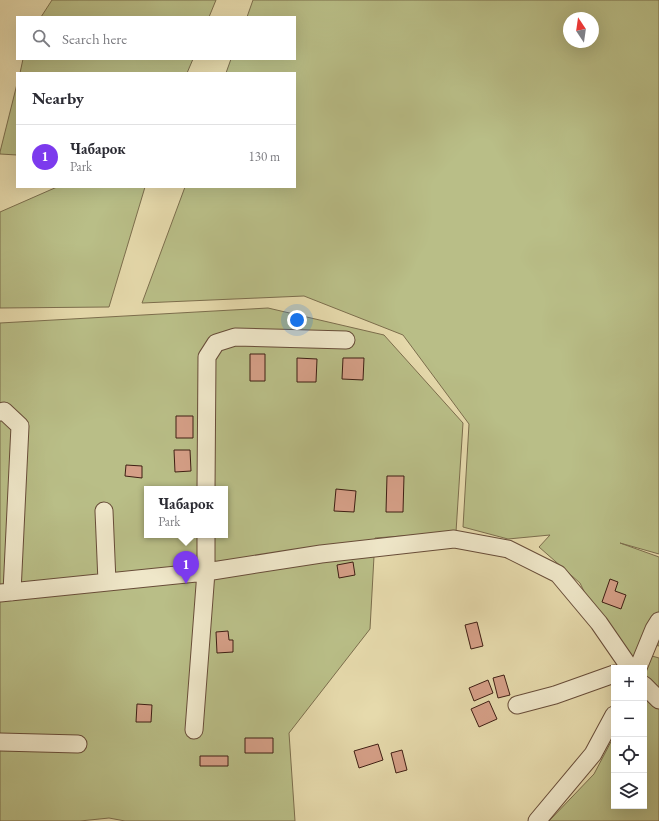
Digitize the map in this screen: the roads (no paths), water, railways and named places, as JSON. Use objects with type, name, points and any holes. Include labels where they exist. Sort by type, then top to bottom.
[{"type":"street","points":[[206,486],[207,357],[216,343],[235,337],[346,340]]},
{"type":"street","points":[[0,412],[4,411],[20,426],[6,593],[206,572],[321,554],[454,539],[508,550],[558,574],[599,623],[628,665]]},
{"type":"street","points":[[104,512],[107,582]]},
{"type":"street","points":[[194,730],[206,572],[206,538]]},
{"type":"street","points":[[639,665],[654,629],[659,621]]},
{"type":"street","points":[[517,705],[555,695],[611,675]]},
{"type":"street","points":[[647,688],[659,700]]},
{"type":"street","points":[[537,821],[593,754],[611,721]]},
{"type":"street","points":[[0,742],[78,744]]},
{"type":"place","name":"Чабарок","points":[[186,584]]}]
